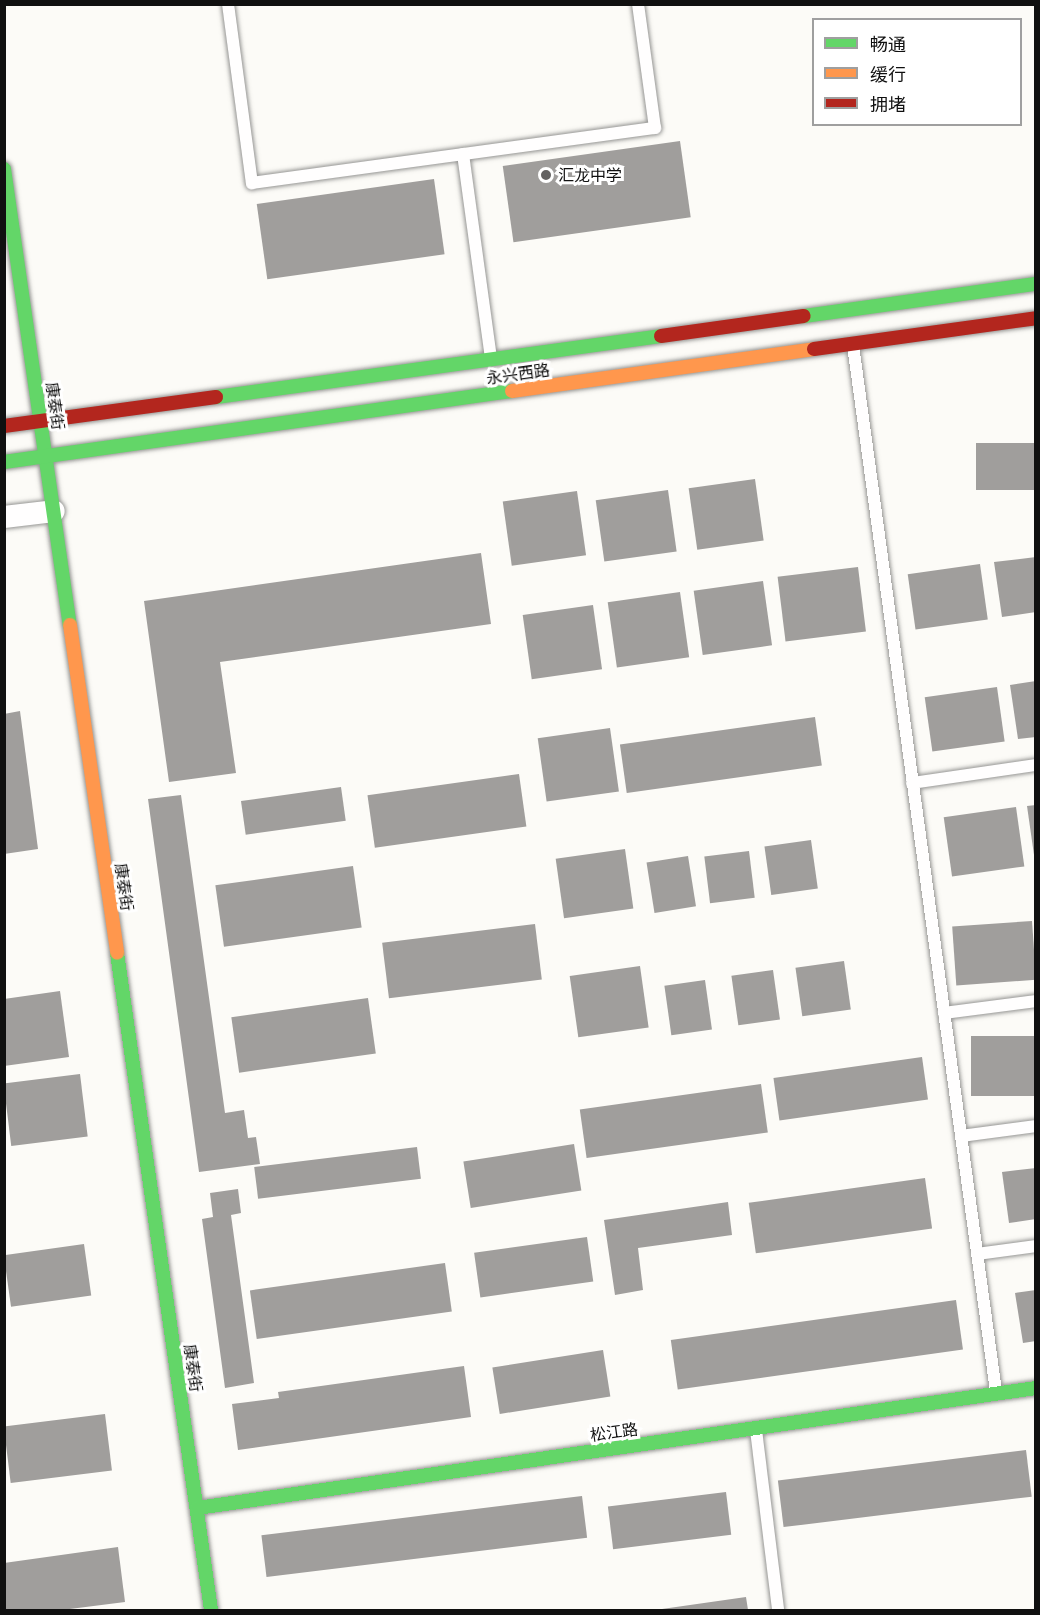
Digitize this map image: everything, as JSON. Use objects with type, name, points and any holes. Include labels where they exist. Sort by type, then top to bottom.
[{"type":"street","name":"康泰街","points":[[4,169],[212,1611]]},
{"type":"street","name":"永兴西路","points":[[4,426],[1035,284]]},
{"type":"street","name":"永兴西路","points":[[4,462],[1035,318]]},
{"type":"street","points":[[4,518],[54,511]]},
{"type":"street","name":"松江路","points":[[197,1508],[1035,1388]]},
{"type":"lane","points":[[228,4],[252,183],[655,128],[638,4]]},
{"type":"lane","points":[[464,154],[491,359]]},
{"type":"lane","points":[[852,344],[996,1394]]},
{"type":"lane","points":[[912,783],[1035,765]]},
{"type":"lane","points":[[944,1013],[1035,1001]]},
{"type":"lane","points":[[961,1136],[1035,1126]]},
{"type":"lane","points":[[977,1254],[1035,1246]]},
{"type":"lane","points":[[756,1428],[778,1611]]},
{"type":"building","points":[[680,141],[691,217],[513,242],[503,166]]},
{"type":"building","points":[[434,179],[445,254],[267,279],[257,204]]},
{"type":"building","points":[[976,443],[1036,443],[1036,490],[976,490]]},
{"type":"building","points":[[755,479],[764,540],[697,550],[689,488]]},
{"type":"building","points":[[668,490],[677,551],[604,562],[596,500]]},
{"type":"building","points":[[577,491],[586,555],[512,566],[503,501]]},
{"type":"building","points":[[481,553],[491,624],[220,662],[236,773],[169,782],[144,601]]},
{"type":"building","points":[[1036,557],[1036,612],[1002,617],[994,562]]},
{"type":"building","points":[[980,564],[988,619],[916,630],[908,574]]},
{"type":"building","points":[[858,567],[866,632],[786,641],[778,577]]},
{"type":"building","points":[[763,581],[772,645],[703,655],[694,591]]},
{"type":"building","points":[[680,592],[689,657],[617,668],[608,602]]},
{"type":"building","points":[[593,605],[602,669],[532,679],[523,615]]},
{"type":"building","points":[[1036,681],[1036,737],[1018,739],[1010,685]]},
{"type":"building","points":[[997,687],[1005,741],[932,752],[925,697]]},
{"type":"building","points":[[20,711],[38,849],[4,854],[4,714]]},
{"type":"building","points":[[815,717],[822,766],[627,793],[620,744]]},
{"type":"building","points":[[610,728],[619,791],[547,802],[538,738]]},
{"type":"building","points":[[519,774],[526,826],[375,848],[367,795]]},
{"type":"building","points":[[341,787],[346,821],[246,835],[241,801]]},
{"type":"building","points":[[181,795],[225,1113],[244,1110],[248,1138],[256,1137],[260,1164],[199,1172],[148,799]]},
{"type":"building","points":[[1036,805],[1036,855],[1034,855],[1027,806]]},
{"type":"building","points":[[1016,807],[1024,866],[952,877],[944,817]]},
{"type":"building","points":[[811,840],[818,889],[771,895],[764,847]]},
{"type":"building","points":[[625,849],[633,908],[564,918],[556,859]]},
{"type":"building","points":[[749,851],[755,898],[710,903],[704,856]]},
{"type":"building","points":[[688,856],[696,906],[654,913],[647,863]]},
{"type":"building","points":[[353,866],[362,927],[224,947],[215,885]]},
{"type":"building","points":[[1032,921],[1036,980],[956,985],[952,927]]},
{"type":"building","points":[[535,924],[542,980],[389,998],[382,943]]},
{"type":"building","points":[[844,961],[851,1010],[802,1016],[795,968]]},
{"type":"building","points":[[640,966],[649,1027],[578,1037],[570,976]]},
{"type":"building","points":[[773,970],[780,1020],[738,1025],[731,976]]},
{"type":"building","points":[[705,980],[712,1030],[671,1035],[664,986]]},
{"type":"building","points":[[60,991],[69,1057],[4,1066],[4,999]]},
{"type":"building","points":[[368,998],[376,1053],[239,1073],[231,1017]]},
{"type":"building","points":[[971,1036],[1036,1036],[1036,1096],[971,1096]]},
{"type":"building","points":[[922,1057],[928,1100],[779,1120],[773,1078]]},
{"type":"building","points":[[80,1074],[88,1137],[11,1146],[4,1083]]},
{"type":"building","points":[[761,1084],[768,1133],[587,1158],[580,1109]]},
{"type":"building","points":[[574,1144],[581,1190],[471,1208],[463,1162]]},
{"type":"building","points":[[417,1147],[421,1179],[258,1199],[254,1167]]},
{"type":"building","points":[[1036,1168],[1036,1219],[1009,1223],[1002,1172]]},
{"type":"building","points":[[925,1178],[932,1229],[756,1253],[749,1203]]},
{"type":"building","points":[[238,1189],[241,1213],[231,1215],[254,1383],[225,1388],[202,1219],[213,1217],[210,1193]]},
{"type":"building","points":[[728,1202],[732,1235],[638,1248],[643,1290],[615,1295],[604,1220]]},
{"type":"building","points":[[587,1237],[593,1282],[480,1297],[474,1253]]},
{"type":"building","points":[[84,1244],[91,1295],[11,1307],[4,1255]]},
{"type":"building","points":[[445,1263],[452,1312],[257,1339],[250,1290]]},
{"type":"building","points":[[1036,1290],[1036,1341],[1023,1343],[1015,1293]]},
{"type":"building","points":[[956,1300],[963,1350],[678,1390],[671,1340]]},
{"type":"building","points":[[603,1350],[610,1396],[500,1414],[492,1368]]},
{"type":"building","points":[[464,1366],[471,1417],[238,1450],[232,1404],[279,1398],[278,1392]]},
{"type":"building","points":[[105,1414],[112,1471],[11,1483],[4,1426]]},
{"type":"building","points":[[1026,1450],[1032,1497],[784,1527],[778,1480]]},
{"type":"building","points":[[726,1492],[731,1535],[613,1549],[608,1507]]},
{"type":"building","points":[[582,1496],[587,1538],[267,1577],[261,1535]]},
{"type":"building","points":[[118,1547],[125,1602],[62,1610],[4,1610],[4,1563]]},
{"type":"building","points":[[746,1597],[748,1610],[662,1610],[662,1609]]},
{"type":"traffic: fast","points":[[4,169],[70,625]]},
{"type":"traffic: fast","points":[[804,316],[1036,284]]},
{"type":"traffic: fast","points":[[216,397],[661,336]]},
{"type":"traffic: fast","points":[[4,462],[512,391]]},
{"type":"traffic: fast","points":[[117,953],[211,1610]]},
{"type":"traffic: fast","points":[[197,1508],[1036,1388]]},
{"type":"traffic: slow","points":[[512,391],[814,349]]},
{"type":"traffic: slow","points":[[70,625],[117,953]]},
{"type":"traffic: jam","points":[[661,336],[804,316]]},
{"type":"traffic: jam","points":[[814,349],[1036,318]]},
{"type":"traffic: jam","points":[[4,426],[216,397]]},
{"type":"place","name":"汇龙中学","points":[[546,175]]}]
